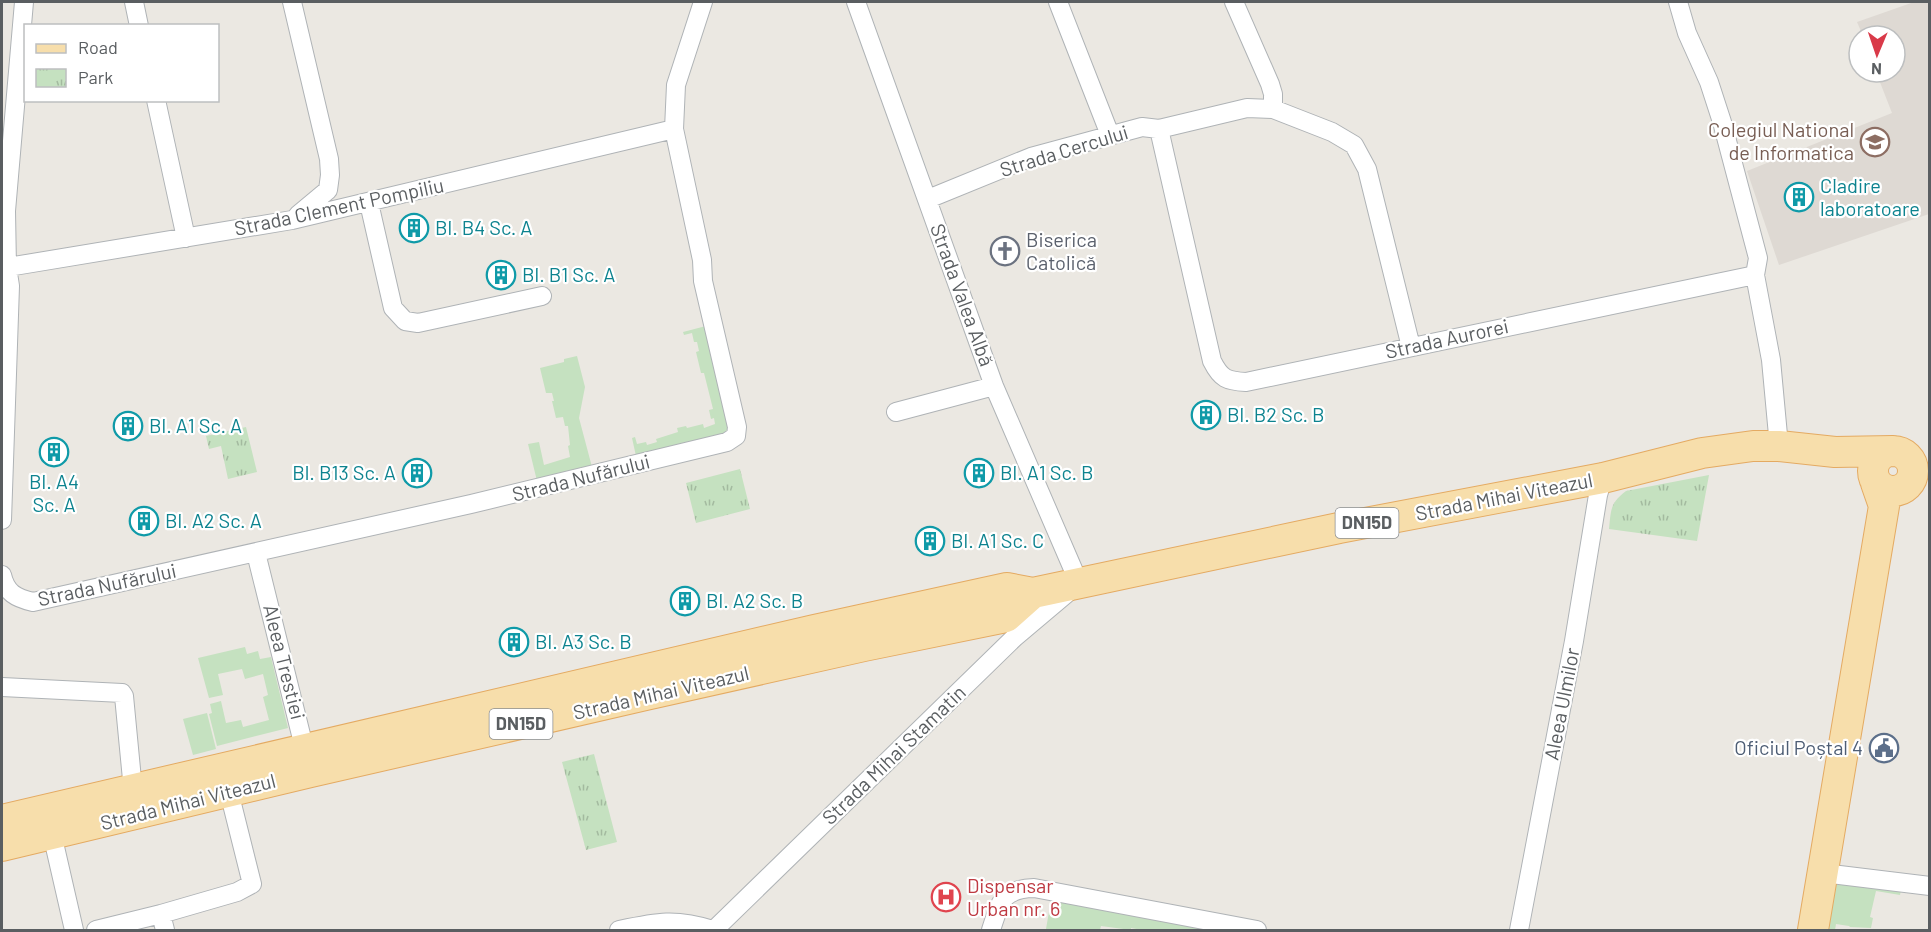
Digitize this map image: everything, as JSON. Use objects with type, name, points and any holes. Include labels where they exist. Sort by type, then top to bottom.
[{"type":"main road","name":"Strada Mihai Viteazul","points":[[2,820],[77,816],[229,792],[308,760],[814,630],[1007,588],[1032,593],[1339,528],[1603,478],[1702,453],[1753,446],[1779,446],[1834,452],[1896,451],[1929,454]]},
{"type":"main road","points":[[1814,930],[1896,485],[1873,467],[1876,459],[1884,453],[1896,451]]},
{"type":"main road","name":"Strada Mihai Viteazul","points":[[1834,452],[1896,485]]},
{"type":"main road","points":[[1011,627],[1032,593]]},
{"type":"main road","name":"Strada Mihai Viteazul","points":[[2,846],[52,834],[77,816],[133,790],[308,760],[864,646],[1011,627]]},
{"type":"street","points":[[2,520],[10,286],[4,268],[6,211],[24,2]]},
{"type":"street","points":[[134,2],[139,24]]},
{"type":"street","points":[[292,2],[329,159],[330,175],[328,190],[317,202],[292,220]]},
{"type":"street","name":"Strada Nufărului","points":[[2,575],[9,591],[16,598],[33,602],[542,487],[727,442],[736,436],[737,428],[703,281],[702,260],[674,129],[676,85],[702,2]]},
{"type":"street","name":"Strada Valea Albă","points":[[856,2],[994,386],[1079,583]]},
{"type":"street","points":[[1058,2],[1110,135]]},
{"type":"street","points":[[1234,2],[1270,84],[1273,109]]},
{"type":"street","points":[[1678,2],[1687,33],[1722,122],[1758,258],[1755,275],[1771,360],[1779,446]]},
{"type":"street","points":[[156,102],[186,238]]},
{"type":"street","name":"Strada Cercului","points":[[928,199],[1031,157],[1110,135],[1142,127],[1159,129],[1247,108],[1273,109],[1332,132],[1354,145],[1362,156],[1411,347]]},
{"type":"street","name":"Strada Clement Pompiliu","points":[[4,268],[292,220],[674,129]]},
{"type":"street","name":"Strada Aurorei","points":[[1159,129],[1212,361],[1218,374],[1230,381],[1246,382],[1755,275]]},
{"type":"street","points":[[369,202],[393,308],[405,321],[418,324],[542,296]]},
{"type":"street","points":[[896,412],[994,386]]},
{"type":"street","name":"Aleea Ulmilor","points":[[1520,930],[1574,641],[1598,495],[1603,478]]},
{"type":"street","name":"Aleea Trestiei","points":[[256,553],[308,760]]},
{"type":"street","name":"Strada Mihai Stamatin","points":[[713,930],[1011,627],[1079,583]]},
{"type":"street","points":[[2,687],[122,693],[133,790]]},
{"type":"street","points":[[96,930],[163,922],[252,884],[229,792]]},
{"type":"street","points":[[52,834],[74,930]]},
{"type":"street","points":[[1823,873],[1929,886]]},
{"type":"street","points":[[991,930],[1000,904],[1008,894],[1019,888],[1034,888],[1257,930]]},
{"type":"street","points":[[619,930],[658,921],[689,923],[713,930]]},
{"type":"shaded area","name":"Colegiul National de Informatica","points":[[1914,2],[1929,2],[1929,214],[1779,265],[1747,171],[1892,113],[1881,84],[1907,84],[1907,24],[1858,24],[1857,22]]},
{"type":"green space","points":[[706,326],[729,423],[727,430],[723,434],[636,456],[632,438],[635,437],[637,444],[646,442],[647,445],[657,442],[656,439],[678,432],[677,428],[703,424],[704,428],[715,424],[714,418],[711,419],[709,410],[713,409],[696,352],[699,351],[697,342],[694,342],[692,333],[684,335],[683,332]]},
{"type":"green space","points":[[577,356],[585,387],[579,418],[592,467],[537,481],[528,444],[539,442],[544,465],[570,457],[568,426],[565,426],[563,417],[556,418],[552,393],[546,393],[540,368]]},
{"type":"green space","points":[[246,427],[257,472],[228,479],[221,446],[209,449],[206,436]]},
{"type":"green space","points":[[740,469],[750,509],[696,523],[686,483]]},
{"type":"green space","points":[[1709,475],[1697,541],[1609,529],[1612,507],[1626,491]]},
{"type":"green space","points":[[245,647],[247,654],[258,651],[260,659],[271,657],[288,728],[217,746],[209,714],[212,713],[210,704],[221,701],[226,723],[241,720],[243,727],[269,720],[263,697],[268,695],[263,674],[245,679],[242,669],[218,674],[223,695],[209,698],[198,658]]},
{"type":"green space","points":[[207,713],[216,749],[193,755],[183,719]]},
{"type":"green space","points":[[594,754],[617,842],[586,850],[562,762]]},
{"type":"green space","points":[[1835,882],[1901,890],[1900,895],[1876,891],[1870,917],[1873,918],[1871,928],[1836,924],[1835,930],[1828,930]]},
{"type":"green space","points":[[1051,900],[1213,930],[1131,928],[1131,930],[1101,926],[1100,930],[1046,929]]},
{"type":"place","name":"Colegiul National de Informatica","points":[[1875,142]]},
{"type":"place","name":"Cladire laboratoare","points":[[1799,197]]},
{"type":"place","name":"Bl. B4 Sc. A","points":[[414,228]]},
{"type":"place","name":"Biserica Catolică","points":[[1005,251]]},
{"type":"place","name":"Bl. B1 Sc. A","points":[[501,275]]},
{"type":"place","name":"Bl. B2 Sc. B","points":[[1206,415]]},
{"type":"place","name":"Bl. A1 Sc. A","points":[[128,426]]},
{"type":"place","name":"Bl. A4 Sc. A","points":[[54,452]]},
{"type":"place","name":"Bl. B13 Sc. A","points":[[417,473]]},
{"type":"place","name":"Bl. A1 Sc. B","points":[[979,473]]},
{"type":"place","name":"Bl. A2 Sc. A","points":[[144,521]]},
{"type":"place","name":"Bl. A1 Sc. C","points":[[930,541]]},
{"type":"place","name":"Bl. A2 Sc. B","points":[[685,601]]},
{"type":"place","name":"Bl. A3 Sc. B","points":[[514,642]]},
{"type":"place","name":"Oficiul Poștal 4","points":[[1884,748]]},
{"type":"place","name":"Dispensar Urban nr. 6","points":[[946,897]]}]
